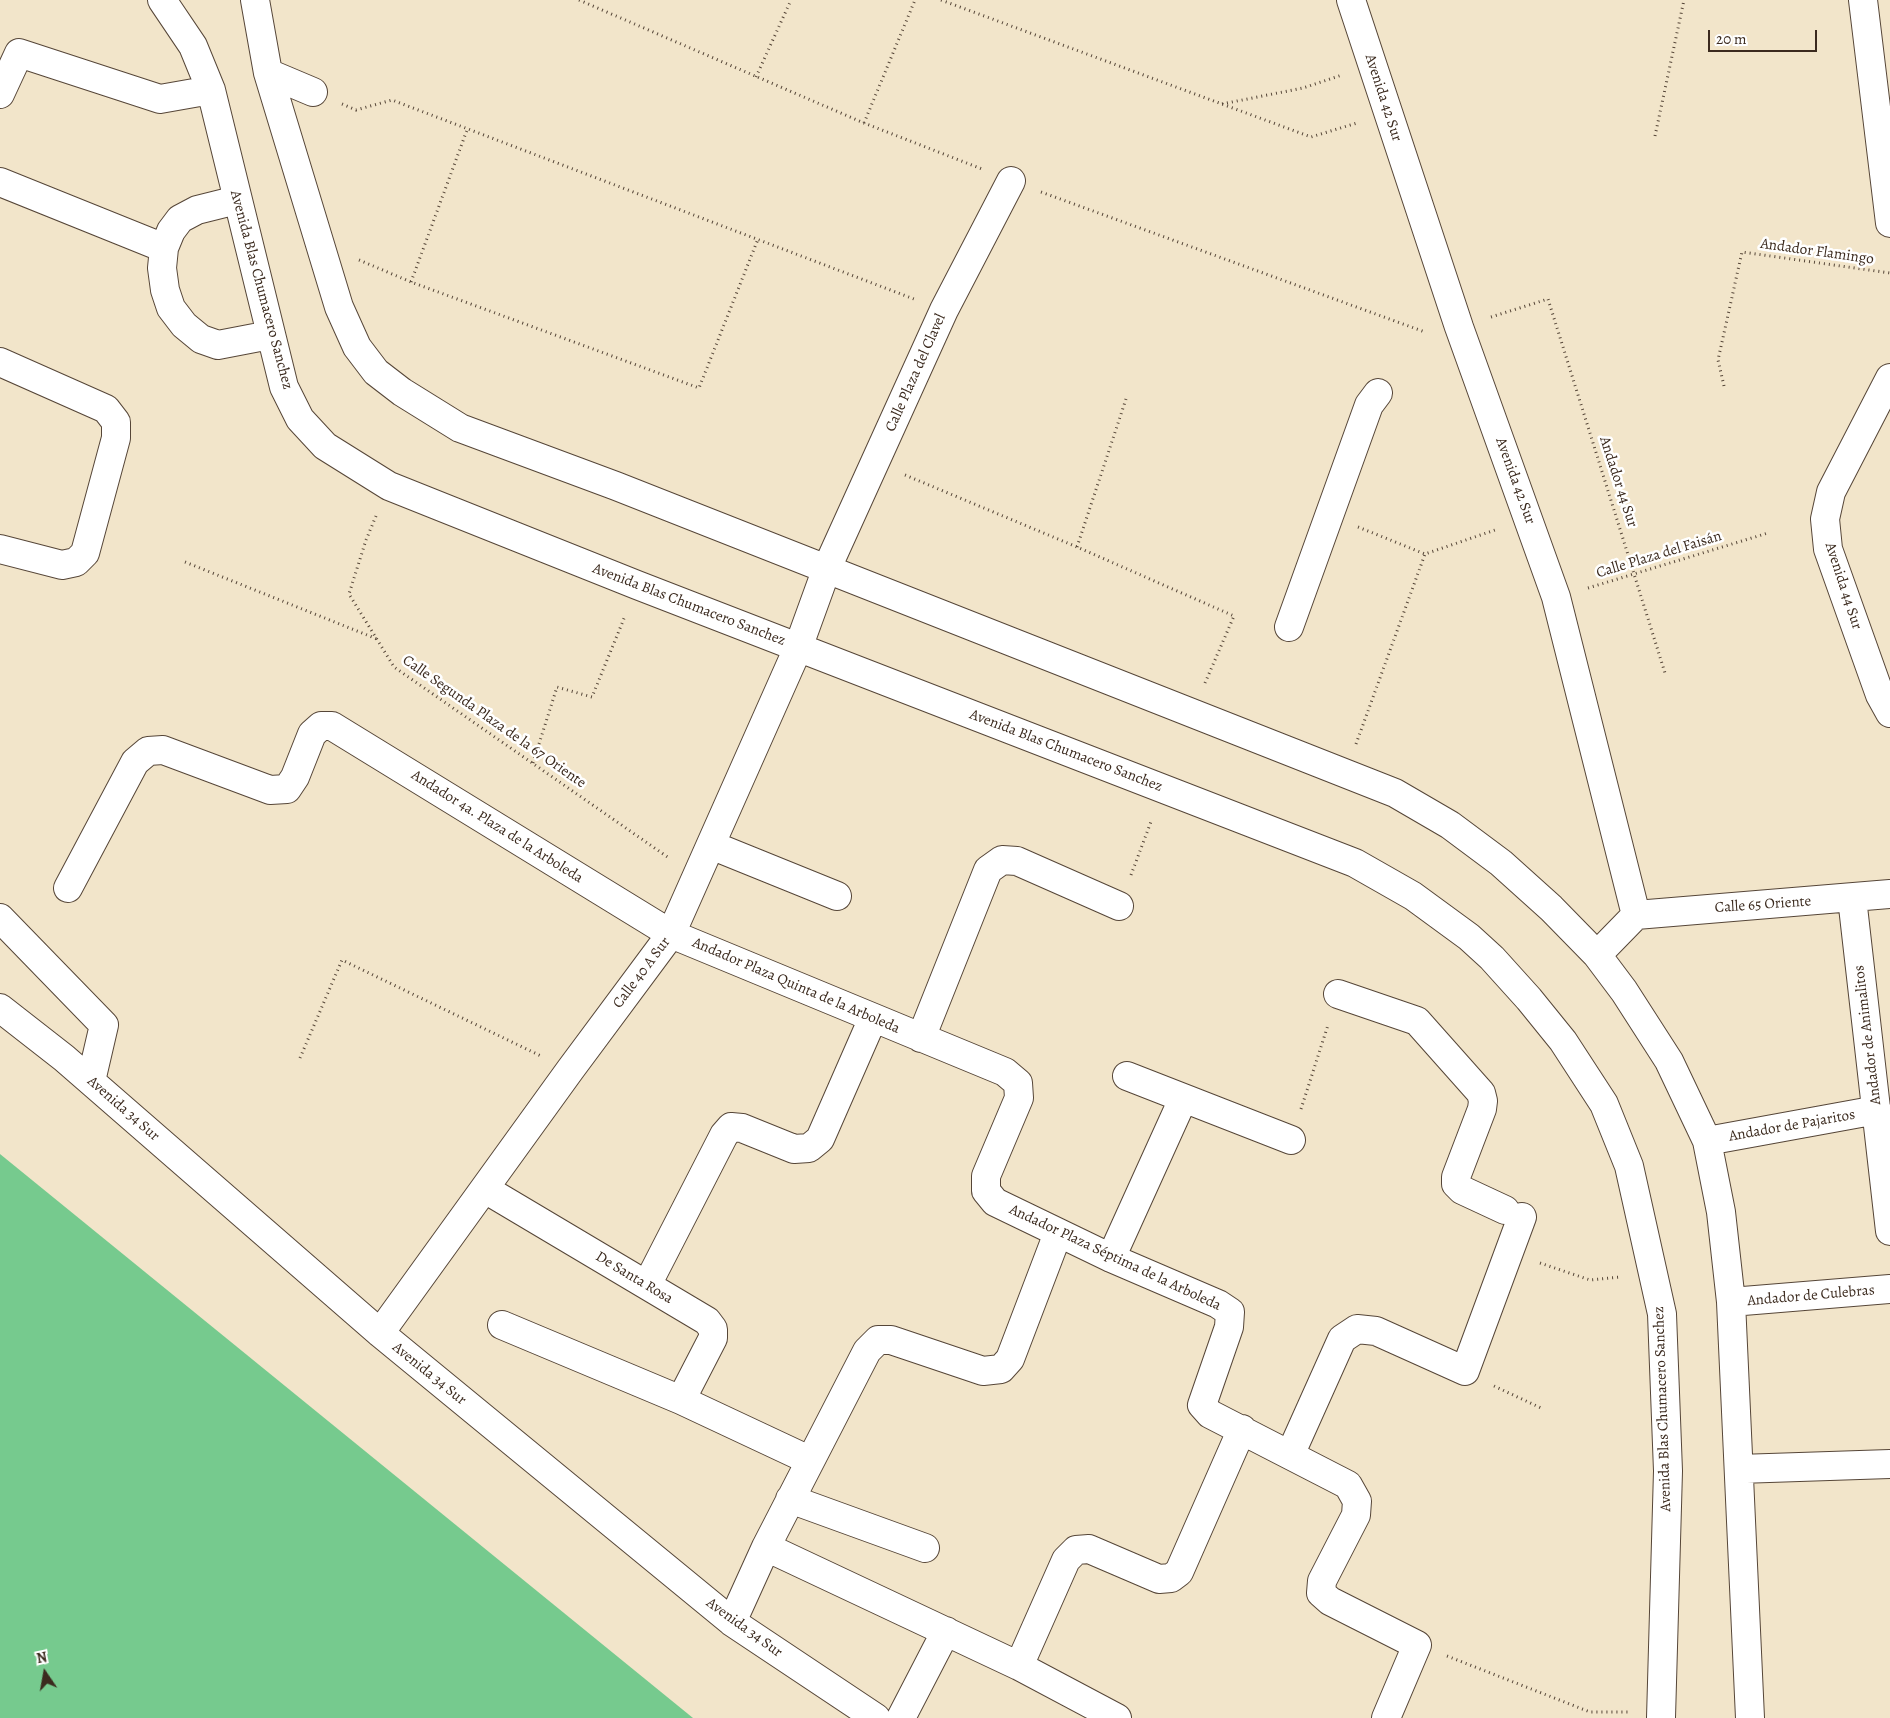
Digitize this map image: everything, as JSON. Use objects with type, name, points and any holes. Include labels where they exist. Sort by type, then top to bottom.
[{"type":"street","name":"Avenida Blas Chumacero Sanchez","points":[[162,0],[192,46],[211,90],[284,387],[300,419],[325,446],[389,486],[798,648],[1355,863],[1414,896],[1492,958],[1564,1041],[1604,1104],[1629,1166],[1655,1273],[1662,1314],[1668,1471],[1661,1718]]},
{"type":"street","points":[[255,0],[268,73],[339,307],[357,347],[376,372],[402,392],[460,428],[827,568],[1394,793],[1450,825],[1501,863],[1551,908],[1597,955],[1624,991],[1669,1061],[1707,1141],[1721,1212],[1732,1302],[1750,1718]]},
{"type":"street","name":"Avenida 42 Sur","points":[[1351,0],[1459,327],[1556,597],[1636,915]]},
{"type":"street","points":[[1863,0],[1890,223]]},
{"type":"street","points":[[0,94],[19,53],[160,99],[211,90]]},
{"type":"street","points":[[268,73],[313,92]]},
{"type":"street","name":"Calle Plaza del Clavel","points":[[827,568],[944,310],[1011,181]]},
{"type":"street","points":[[0,182],[164,248]]},
{"type":"street","points":[[237,200],[197,210],[180,219],[171,231],[164,248],[163,275],[165,290],[171,308],[184,325],[201,339],[218,344],[270,335]]},
{"type":"street","points":[[0,362],[106,409],[116,422],[116,438],[84,553],[76,562],[62,564],[0,549]]},
{"type":"street","name":"Avenida 44 Sur","points":[[1890,378],[1831,492],[1825,519],[1828,549],[1880,695],[1890,713]]},
{"type":"street","points":[[1289,627],[1369,405],[1378,393]]},
{"type":"street","name":"Calle 40 A Sur","points":[[380,1334],[570,1070],[671,934],[798,648],[827,568]]},
{"type":"street","name":"Andador 4a. Plaza de la Arboleda","points":[[68,888],[135,762],[148,751],[163,750],[270,790],[287,789],[295,777],[312,734],[321,726],[332,726],[671,934]]},
{"type":"street","points":[[711,845],[837,896]]},
{"type":"street","points":[[921,1038],[988,870],[1002,860],[1017,861],[1120,906]]},
{"type":"street","name":"Calle 65 Oriente","points":[[1636,915],[1890,894]]},
{"type":"street","name":"Andador de Animalitos","points":[[1852,898],[1890,1231]]},
{"type":"street","points":[[1597,955],[1636,915]]},
{"type":"street","points":[[0,918],[104,1025],[91,1081]]},
{"type":"street","name":"Andador Plaza Quinta de la Arboleda","points":[[671,934],[1005,1072],[1018,1083],[1019,1098],[986,1176],[986,1191]]},
{"type":"street","points":[[1290,1455],[1342,1339],[1357,1329],[1376,1331],[1465,1371],[1513,1213],[1462,1190],[1456,1184],[1456,1177],[1484,1101],[1481,1093],[1417,1021],[1338,994]]},
{"type":"street","name":"Avenida 34 Sur","points":[[0,1008],[91,1081],[380,1334],[732,1622],[876,1718]]},
{"type":"street","points":[[647,1285],[724,1135],[732,1127],[742,1128],[794,1149],[809,1148],[820,1139],[873,1018]]},
{"type":"street","points":[[1127,1076],[1291,1140]]},
{"type":"street","points":[[1111,1258],[1183,1099]]},
{"type":"street","name":"Andador de Pajaritos","points":[[1707,1141],[1877,1110]]},
{"type":"street","name":"De Santa Rosa","points":[[485,1189],[707,1321],[713,1329],[713,1338],[681,1400]]},
{"type":"street","name":"Andador Plaza Séptima de la Arboleda","points":[[986,1191],[995,1202],[1111,1258],[1218,1304],[1230,1312],[1230,1327],[1202,1405],[1210,1414],[1348,1485],[1357,1500],[1356,1515],[1322,1581],[1321,1593],[1330,1601],[1417,1644],[1386,1718]]},
{"type":"street","points":[[732,1622],[809,1460],[867,1351],[878,1340],[891,1340],[983,1371],[1001,1369],[1010,1359],[1058,1233]]},
{"type":"street","name":"Andador de Culebras","points":[[1732,1302],[1890,1289]]},
{"type":"street","points":[[502,1325],[681,1400],[809,1460]]},
{"type":"street","points":[[1019,1666],[1066,1560],[1076,1550],[1089,1549],[1159,1579],[1171,1578],[1180,1572],[1242,1429]]},
{"type":"street","points":[[1739,1469],[1890,1464]]},
{"type":"street","points":[[790,1499],[925,1548]]},
{"type":"street","points":[[766,1547],[1019,1666],[1117,1718]]},
{"type":"street","points":[[901,1718],[946,1631]]},
{"type":"path","points":[[756,77],[790,0]]},
{"type":"path","points":[[864,123],[915,0]]},
{"type":"path","points":[[941,0],[1311,137],[1389,114]]},
{"type":"path","points":[[1655,136],[1684,0]]},
{"type":"path","points":[[1222,104],[1303,88],[1372,65]]},
{"type":"path","points":[[313,92],[356,110],[392,100],[944,310]]},
{"type":"path","points":[[411,282],[467,130]]},
{"type":"path","points":[[319,243],[411,282],[699,388],[758,239]]},
{"type":"path","name":"Andador Flamingo","points":[[1724,386],[1718,360],[1742,252],[1890,273]]},
{"type":"path","name":"Andador 44 Sur","points":[[1459,327],[1548,299],[1665,673]]},
{"type":"path","points":[[1077,547],[1126,399]]},
{"type":"path","points":[[876,463],[1077,547],[1234,616],[1192,713]]},
{"type":"path","name":"Calle Segunda Plaza de la 67 Oriente","points":[[389,486],[366,540],[349,594],[394,667],[696,877]]},
{"type":"path","points":[[1330,516],[1425,554],[1529,519]]},
{"type":"path","name":"Calle Plaza del Faisán","points":[[1556,597],[1768,534]]},
{"type":"path","points":[[1345,774],[1425,554]]},
{"type":"path","points":[[185,562],[377,639]]},
{"type":"path","points":[[533,763],[557,687],[592,697],[637,585]]},
{"type":"path","points":[[1120,906],[1163,788]]},
{"type":"path","points":[[300,1058],[342,960],[570,1070]]},
{"type":"path","points":[[1291,1140],[1338,994]]},
{"type":"path","points":[[1535,1261],[1590,1280],[1655,1273]]},
{"type":"path","points":[[1465,1371],[1541,1408]]},
{"type":"path","points":[[1466,1664],[1590,1712]]},
{"type":"green space","points":[[0,1154],[693,1718],[0,1718]]}]
